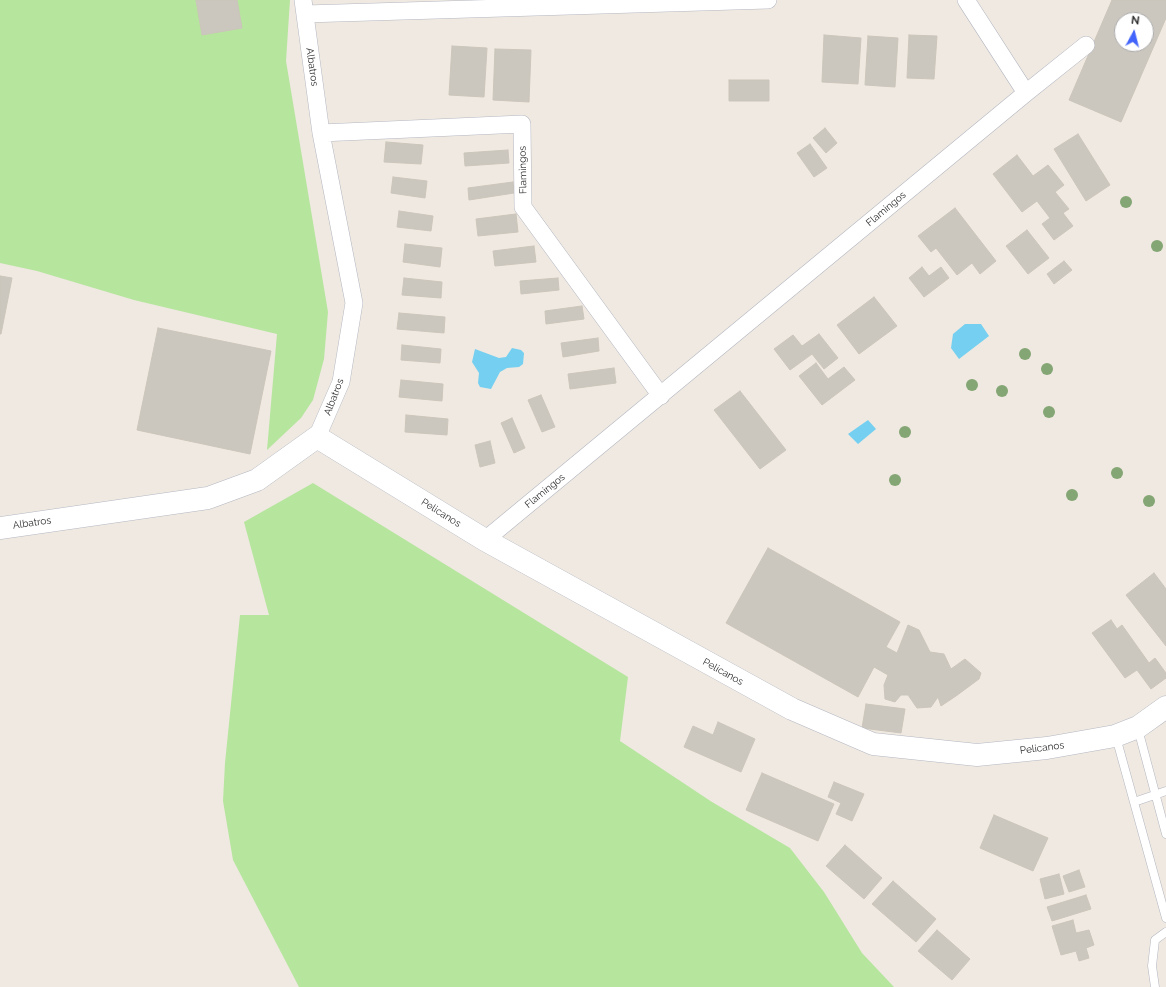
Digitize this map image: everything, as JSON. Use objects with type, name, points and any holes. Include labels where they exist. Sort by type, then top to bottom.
[{"type":"street","points":[[304,7],[768,0]]},
{"type":"street","points":[[966,0],[1026,93]]},
{"type":"street","name":"Albatros","points":[[0,528],[208,498],[257,480],[317,436],[341,382],[354,303],[321,133],[304,7]]},
{"type":"street","name":"Flamingos","points":[[485,540],[1086,45]]},
{"type":"street","name":"Flamingos","points":[[321,133],[522,124],[523,207],[661,396]]},
{"type":"street","name":"Pelicanos","points":[[317,436],[485,540],[792,710],[873,744],[977,755],[1047,748],[1115,736],[1138,727],[1166,707]]},
{"type":"lane","points":[[1138,727],[1166,834]]},
{"type":"lane","points":[[1115,736],[1166,918]]},
{"type":"lane","points":[[1134,802],[1166,792]]},
{"type":"lane","points":[[1156,987],[1152,966],[1155,940],[1166,932]]},
{"type":"green space","points":[[0,0],[290,0],[286,61],[328,312],[324,359],[313,400],[301,418],[267,450],[277,334],[134,300],[37,271],[0,263]]},
{"type":"green space","points":[[313,483],[628,677],[620,741],[712,802],[790,848],[824,892],[862,953],[894,987],[299,987],[233,860],[223,801],[225,763],[240,615],[269,615],[244,522]]},
{"type":"water","points":[[965,324],[981,324],[989,336],[959,359],[951,348],[953,334]]},
{"type":"water","points":[[512,348],[521,350],[524,353],[523,364],[519,367],[507,368],[500,372],[491,389],[480,387],[478,383],[479,373],[472,362],[475,349],[499,358],[506,357]]},
{"type":"water","points":[[868,420],[876,429],[858,444],[848,434]]},
{"type":"building","points":[[196,0],[237,0],[242,28],[202,35]]},
{"type":"building","points":[[1112,0],[1166,0],[1166,18],[1154,46],[1154,12],[1114,12],[1114,52],[1151,52],[1121,122],[1069,100]]},
{"type":"building","points":[[824,35],[861,38],[858,84],[822,82]]},
{"type":"building","points":[[909,35],[937,36],[934,79],[907,78]]},
{"type":"building","points":[[868,36],[898,38],[895,87],[865,85]]},
{"type":"building","points":[[452,46],[487,48],[484,97],[449,95]]},
{"type":"building","points":[[495,49],[531,50],[529,102],[493,100]]},
{"type":"building","points":[[729,80],[769,80],[769,101],[729,101]]},
{"type":"building","points":[[825,128],[837,143],[826,153],[813,138]]},
{"type":"building","points":[[1078,134],[1110,185],[1086,201],[1054,149]]},
{"type":"building","points":[[386,142],[423,145],[421,164],[384,162]]},
{"type":"building","points":[[810,144],[827,168],[814,177],[797,153]]},
{"type":"building","points":[[508,150],[509,163],[465,166],[464,153]]},
{"type":"building","points":[[1017,155],[1033,176],[1048,165],[1064,185],[1055,192],[1069,209],[1063,213],[1073,226],[1054,240],[1042,224],[1050,218],[1037,201],[1022,212],[993,174]]},
{"type":"building","points":[[393,177],[427,181],[425,198],[391,193]]},
{"type":"building","points":[[513,182],[514,193],[469,200],[468,188]]},
{"type":"building","points":[[955,208],[996,261],[980,274],[972,263],[957,275],[936,248],[931,252],[918,236]]},
{"type":"building","points":[[399,211],[433,216],[431,231],[397,227]]},
{"type":"building","points":[[516,214],[518,232],[478,236],[476,219]]},
{"type":"building","points":[[1027,230],[1049,258],[1028,274],[1006,246]]},
{"type":"building","points":[[405,244],[442,248],[440,267],[403,262]]},
{"type":"building","points":[[534,246],[536,262],[495,266],[493,251]]},
{"type":"building","points":[[1064,261],[1072,270],[1054,284],[1047,274]]},
{"type":"building","points":[[922,267],[929,276],[941,267],[949,278],[924,297],[909,278]]},
{"type":"building","points":[[0,276],[12,278],[1,334],[0,334]]},
{"type":"building","points":[[404,278],[442,282],[441,298],[402,295]]},
{"type":"building","points":[[558,278],[559,290],[521,294],[520,281]]},
{"type":"building","points":[[874,297],[897,326],[859,354],[837,325]]},
{"type":"building","points":[[582,306],[584,319],[546,324],[545,311]]},
{"type":"building","points":[[399,313],[445,317],[444,333],[397,329]]},
{"type":"building","points":[[158,328],[271,351],[250,454],[137,430]]},
{"type":"building","points":[[819,334],[838,358],[824,369],[812,354],[790,370],[774,349],[793,335],[802,346]]},
{"type":"building","points":[[598,338],[599,351],[563,357],[561,343]]},
{"type":"building","points":[[402,345],[441,349],[440,363],[401,360]]},
{"type":"building","points":[[816,363],[828,379],[844,367],[855,380],[822,405],[799,376]]},
{"type":"building","points":[[614,368],[616,383],[570,389],[568,374]]},
{"type":"building","points":[[401,380],[443,384],[442,401],[399,397]]},
{"type":"building","points":[[740,391],[786,450],[760,469],[714,410]]},
{"type":"building","points":[[541,395],[555,427],[542,432],[528,400]]},
{"type":"building","points":[[406,415],[448,419],[447,435],[405,432]]},
{"type":"building","points":[[512,418],[525,448],[514,453],[501,423]]},
{"type":"building","points":[[490,441],[495,463],[480,467],[475,445]]},
{"type":"building","points":[[768,548],[900,622],[886,647],[897,653],[908,625],[919,630],[930,652],[944,654],[951,669],[965,659],[981,673],[979,679],[941,706],[938,697],[931,707],[917,708],[908,695],[901,695],[895,702],[885,699],[884,685],[888,675],[874,667],[858,697],[726,623]]},
{"type":"building","points":[[1154,573],[1166,589],[1166,646],[1126,595]]},
{"type":"building","points":[[1111,620],[1117,629],[1122,625],[1149,663],[1155,658],[1166,673],[1166,678],[1151,689],[1137,670],[1125,678],[1092,633]]},
{"type":"building","points":[[866,704],[905,709],[901,733],[862,728]]},
{"type":"building","points":[[718,722],[755,739],[741,772],[684,747],[693,726],[713,735]]},
{"type":"building","points":[[762,773],[834,804],[818,841],[746,810]]},
{"type":"building","points":[[834,782],[864,794],[852,821],[836,814],[841,803],[828,797]]},
{"type":"building","points":[[994,815],[1048,838],[1033,871],[980,848]]},
{"type":"building","points":[[845,845],[882,878],[864,899],[826,866]]},
{"type":"building","points":[[1079,870],[1085,887],[1069,892],[1063,876]]},
{"type":"building","points":[[1059,874],[1064,894],[1045,899],[1040,879]]},
{"type":"building","points":[[893,881],[936,919],[916,942],[872,904]]},
{"type":"building","points":[[1086,895],[1091,909],[1052,921],[1047,907]]},
{"type":"building","points":[[1073,920],[1076,933],[1089,930],[1094,945],[1086,948],[1089,958],[1079,961],[1076,951],[1061,955],[1052,926]]},
{"type":"building","points":[[937,930],[970,959],[952,980],[918,951]]}]
